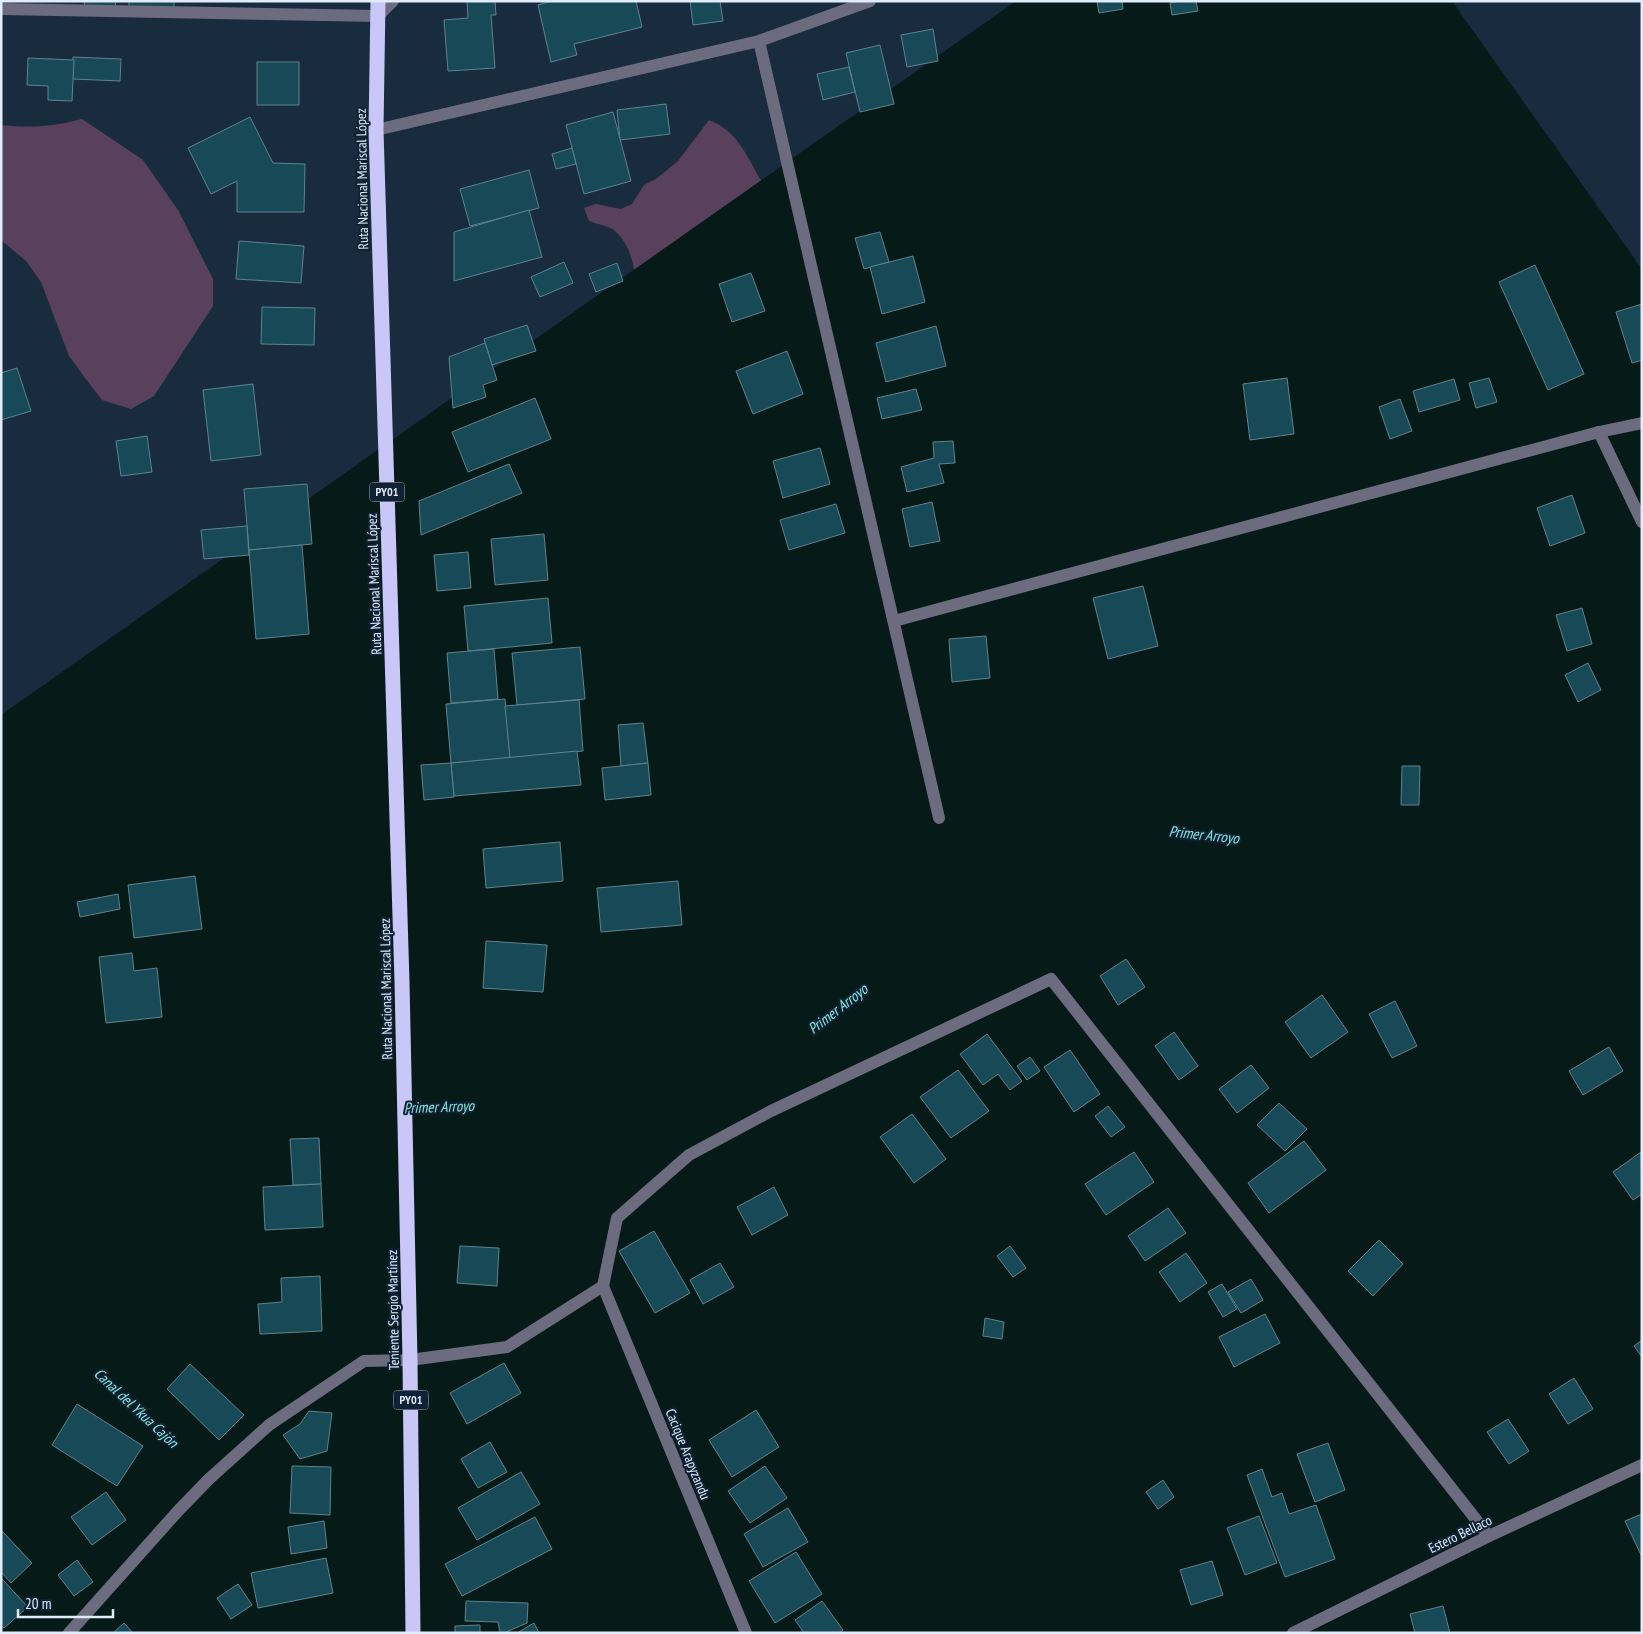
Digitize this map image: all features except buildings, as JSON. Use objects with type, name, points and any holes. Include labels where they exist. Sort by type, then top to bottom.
[{"type":"highway","name":"Ruta Nacional Mariscal López","points":[[378,9],[376,130],[406,1166]]},
{"type":"highway","name":"Teniente Sergio Martínez","points":[[406,1166],[413,1633]]},
{"type":"street","points":[[1,9],[378,9],[393,1]]},
{"type":"street","points":[[376,130],[759,41],[870,1]]},
{"type":"street","points":[[759,41],[939,818]]},
{"type":"street","points":[[894,621],[1642,422]]},
{"type":"street","points":[[1599,432],[1642,522]]},
{"type":"street","points":[[69,1633],[209,1479],[269,1425],[364,1360],[410,1360],[507,1347],[603,1286],[617,1218],[689,1155],[771,1111],[1051,979],[1489,1536]]},
{"type":"street","name":"Cacique Arapyzandu","points":[[603,1286],[746,1633]]},
{"type":"street","name":"Estero Bellaco","points":[[1293,1633],[1489,1536],[1642,1466]]},
{"type":"shaded area","points":[[82,119],[143,160],[178,210],[213,279],[213,306],[154,396],[131,409],[102,400],[85,378],[69,356],[41,282],[26,261],[1,240],[1,125],[42,126]]},
{"type":"shaded area","points":[[709,120],[727,130],[739,144],[761,180],[776,199],[638,305],[635,275],[627,247],[615,231],[589,221],[584,208],[596,204],[621,209],[632,204],[644,185],[656,179],[678,161]]},
{"type":"water","points":[[1016,1],[1452,1],[1642,269],[1642,1633],[1,1633],[1,715]]},
{"type":"water label","name":"Primer Arroyo","points":[[1204,835]]},
{"type":"water label","name":"Primer Arroyo","points":[[838,1009]]},
{"type":"water label","name":"Primer Arroyo","points":[[439,1107]]},
{"type":"water label","name":"Canal del Ykua Cajón","points":[[136,1408]]}]
